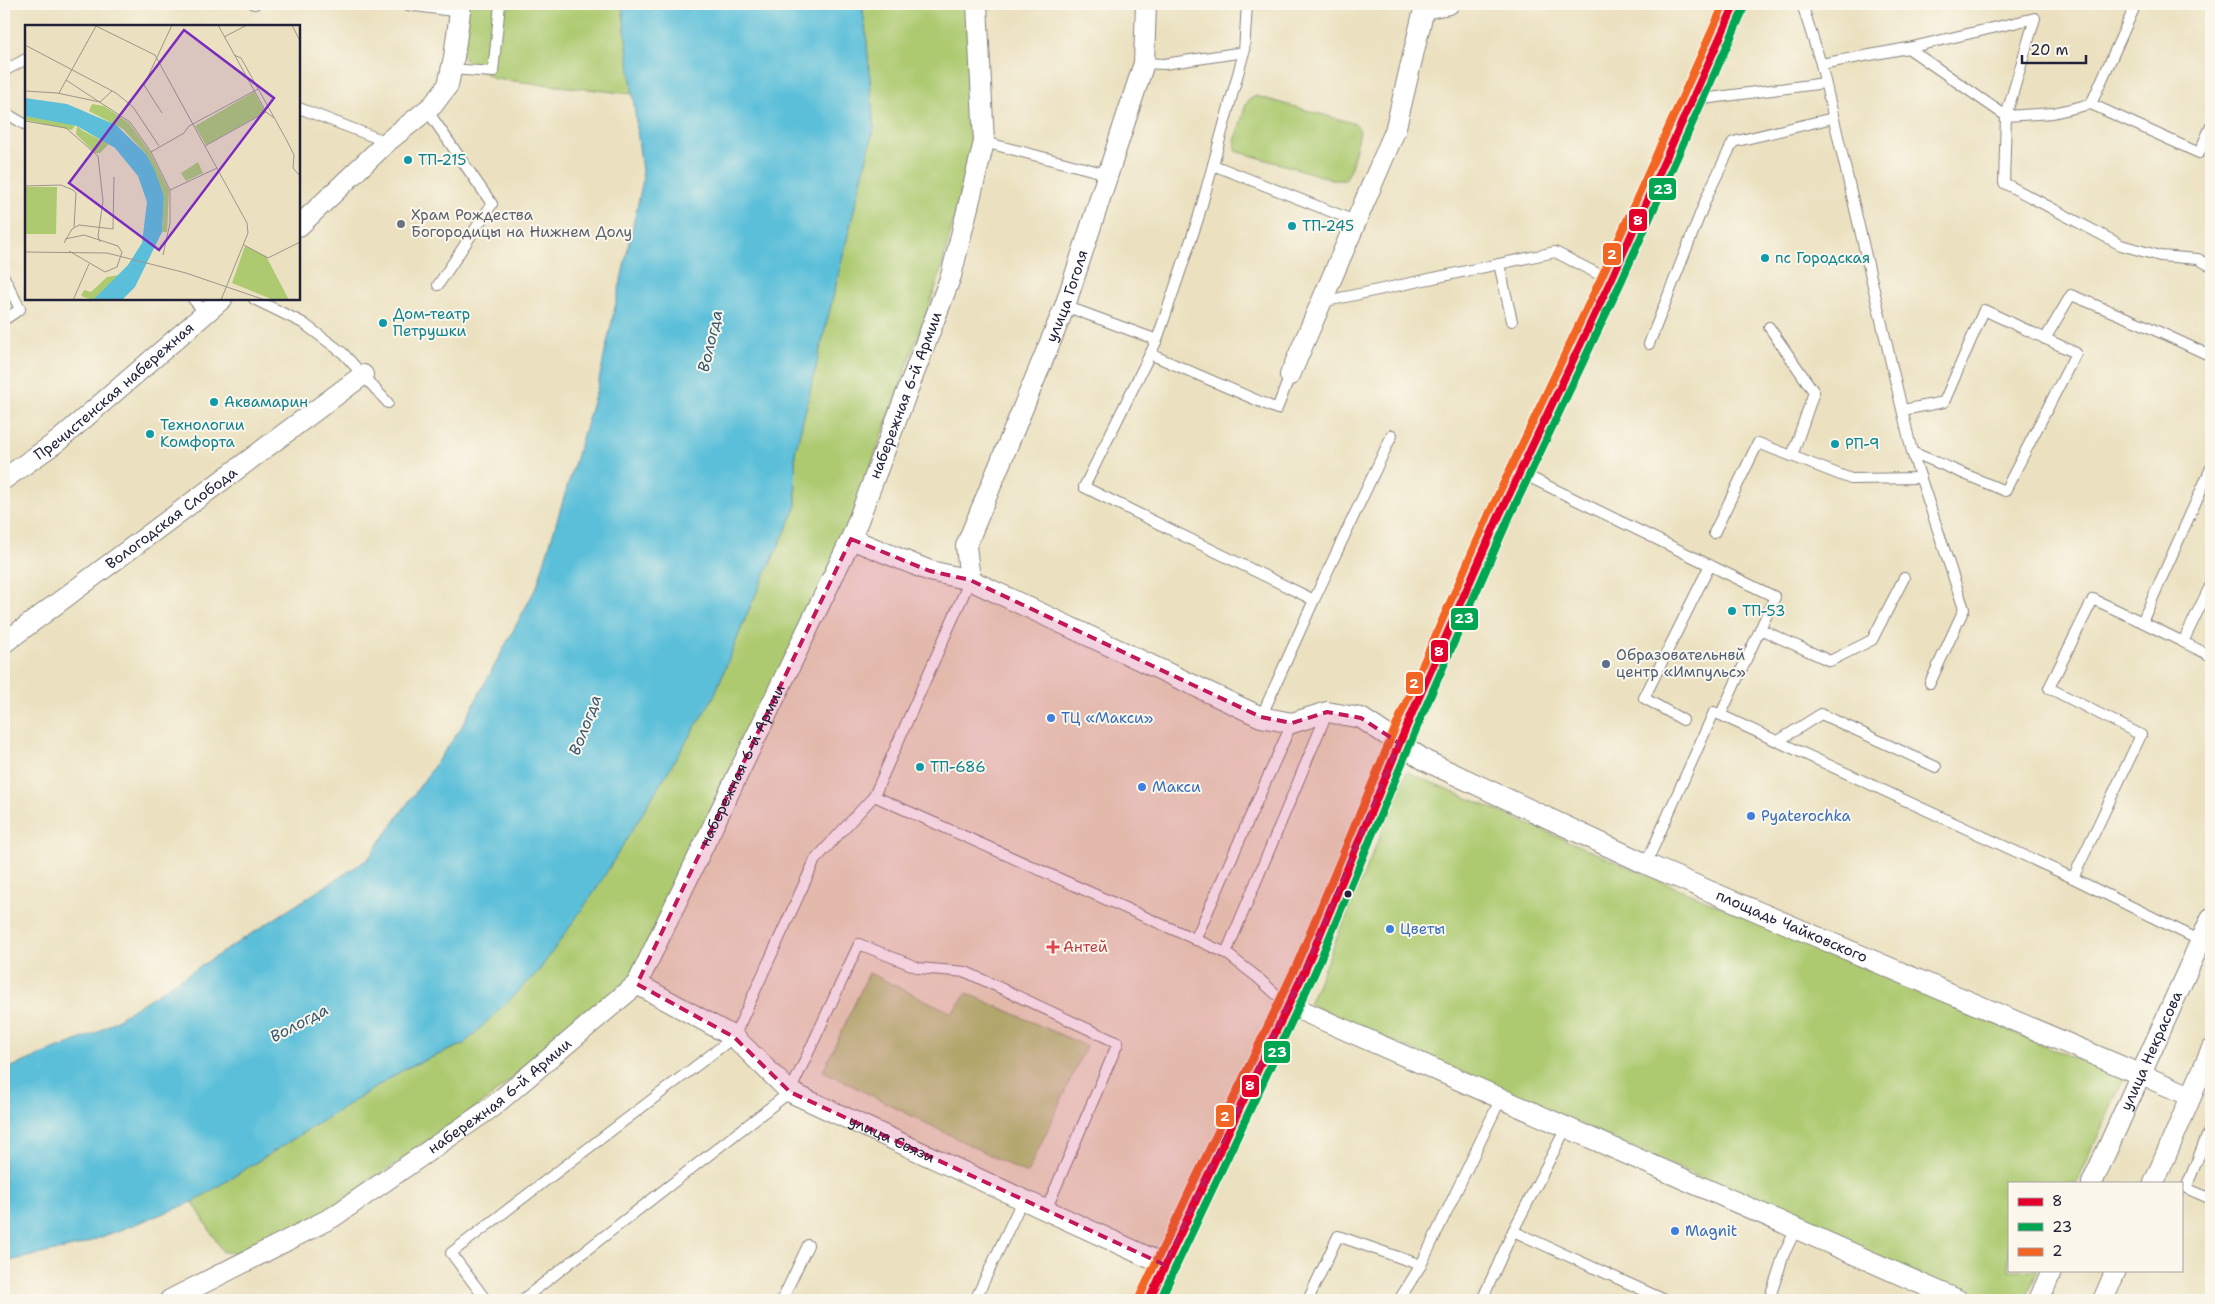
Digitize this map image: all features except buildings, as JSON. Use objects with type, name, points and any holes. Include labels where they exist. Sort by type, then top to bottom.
[{"type":"street","name":"набережная 6-й Армии","points":[[170,1300],[333,1217],[492,1107],[637,984],[851,539],[951,276],[984,142],[977,4]]},
{"type":"street","name":"улица Гоголя","points":[[970,580],[966,546],[1065,306],[1144,63],[1146,4]]},
{"type":"street","points":[[1290,375],[1395,131],[1424,9],[1450,4]]},
{"type":"street","points":[[1148,1300],[1289,1005],[1399,743],[1520,473],[1611,280],[1735,4]]},
{"type":"street","points":[[300,225],[387,142],[427,110],[448,84],[460,8]]},
{"type":"street","name":"Пречистенская набережная","points":[[4,479],[58,441],[199,306],[219,300]]},
{"type":"street","name":"Вологодская Слобода","points":[[4,643],[363,374]]},
{"type":"street","points":[[851,539],[930,571],[970,580],[1261,717],[1292,723],[1327,712]]},
{"type":"street","name":"площадь Чайковского","points":[[1327,712],[1361,718],[1426,762],[1646,864],[2191,1096]]},
{"type":"street","name":"улица Некрасова","points":[[2092,1182],[2211,918]]},
{"type":"street","name":"улица Связи","points":[[637,984],[734,1038],[790,1092],[1165,1265]]},
{"type":"street","points":[[1289,1005],[1958,1300]]},
{"type":"street","points":[[2154,1182],[2211,1050]]},
{"type":"street","points":[[2039,1300],[2051,1272]]},
{"type":"street","points":[[2103,1300],[2115,1272]]},
{"type":"lane","points":[[401,4],[460,8]]},
{"type":"lane","points":[[451,69],[493,72],[500,4]]},
{"type":"lane","points":[[1247,4],[1244,52],[1198,219],[1157,340],[1084,487],[1314,600]]},
{"type":"lane","points":[[1802,4],[1821,64],[1904,410],[1912,452],[1964,609],[1930,683]]},
{"type":"lane","points":[[2091,104],[2136,4]]},
{"type":"lane","points":[[1821,64],[1908,48],[2035,18],[2006,116],[2004,183],[2121,245],[2160,256],[2198,259],[2211,266]]},
{"type":"lane","points":[[1908,48],[2006,116],[2053,113],[2091,104],[2199,153],[2211,126]]},
{"type":"lane","points":[[1144,63],[1164,64],[1244,52]]},
{"type":"lane","points":[[4,71],[25,60]]},
{"type":"lane","points":[[1691,100],[1825,83]]},
{"type":"lane","points":[[300,108],[387,142]]},
{"type":"lane","points":[[427,110],[492,204],[438,285]]},
{"type":"lane","points":[[4,112],[25,124]]},
{"type":"lane","points":[[1649,344],[1708,194],[1732,142],[1833,118]]},
{"type":"lane","points":[[984,142],[1107,174]]},
{"type":"lane","points":[[1213,165],[1355,221]]},
{"type":"lane","points":[[1321,302],[1554,252],[1611,280]]},
{"type":"lane","points":[[1499,264],[1512,321]]},
{"type":"lane","points":[[4,277],[20,309],[4,320]]},
{"type":"lane","points":[[2045,339],[2071,295],[2144,324],[2211,356]]},
{"type":"lane","points":[[256,300],[303,323],[343,353],[388,402]]},
{"type":"lane","points":[[1065,306],[1157,340]]},
{"type":"lane","points":[[1904,410],[1944,402],[1984,310],[2076,353],[2005,491],[1912,452]]},
{"type":"lane","points":[[1769,327],[1814,392],[1792,456]]},
{"type":"lane","points":[[1150,354],[1277,409],[1290,375]]},
{"type":"lane","points":[[1261,717],[1392,435]]},
{"type":"lane","points":[[1714,533],[1758,442],[1851,479],[1921,478]]},
{"type":"lane","points":[[2142,622],[2211,468]]},
{"type":"lane","points":[[1520,473],[1775,597],[1721,714]]},
{"type":"lane","points":[[1683,720],[1644,698],[1710,565]]},
{"type":"lane","points":[[1760,628],[1830,661],[1872,640],[1904,578]]},
{"type":"lane","points":[[486,1300],[452,1253],[734,1038],[815,860],[874,796],[970,580]]},
{"type":"lane","points":[[2183,642],[2211,584]]},
{"type":"lane","points":[[2073,878],[2141,735],[2049,688],[2093,599],[2211,656]]},
{"type":"lane","points":[[1226,953],[1327,712]]},
{"type":"lane","points":[[1646,864],[1714,712],[2073,878],[2201,941]]},
{"type":"lane","points":[[1778,741],[1821,714],[1936,767]]},
{"type":"lane","points":[[1195,940],[1292,723]]},
{"type":"lane","points":[[874,796],[1226,953],[1289,1005]]},
{"type":"lane","points":[[522,1300],[790,1092],[859,944],[919,968],[966,972],[1118,1043],[1046,1210]]},
{"type":"lane","points":[[1399,1300],[1421,1265],[1501,1098]]},
{"type":"lane","points":[[2211,1126],[2186,1188],[2211,1199]]},
{"type":"lane","points":[[1482,1300],[1513,1231],[1566,1128]]},
{"type":"lane","points":[[975,1300],[1023,1199]]},
{"type":"lane","points":[[1769,1300],[1784,1254],[1796,1229]]},
{"type":"lane","points":[[1513,1231],[1665,1300]]},
{"type":"lane","points":[[1308,1300],[1338,1236],[1421,1265]]},
{"type":"lane","points":[[782,1300],[808,1245]]},
{"type":"highlighted area","points":[[851,539],[930,571],[970,580],[1261,717],[1292,723],[1327,712],[1361,718],[1399,743],[1306,968],[1165,1265],[790,1092],[734,1037],[637,984]]},
{"type":"green space","points":[[461,4],[622,4],[633,94],[494,79],[465,59],[458,48]]},
{"type":"green space","points":[[862,4],[966,4],[973,141],[940,275],[845,537],[629,979],[487,1100],[329,1210],[238,1253],[223,1252],[193,1202],[406,1068],[464,1044],[714,696],[749,609],[796,508],[795,453],[874,128]]},
{"type":"green space","points":[[1256,96],[1356,124],[1360,131],[1350,171],[1345,180],[1335,180],[1236,151],[1235,141],[1246,104]]},
{"type":"green space","points":[[1407,772],[2123,1079],[2077,1182],[2008,1182],[2008,1272],[2037,1272],[2025,1300],[1976,1300],[1309,1004]]},
{"type":"green space","points":[[869,973],[952,1013],[967,993],[1086,1046],[1027,1174],[823,1071]]},
{"type":"water","name":"Вологда","points":[[622,4],[862,4],[866,33],[874,128],[795,453],[796,508],[749,609],[714,696],[595,891],[538,972],[464,1044],[406,1068],[193,1202],[78,1246],[4,1262],[4,1070],[96,1033],[368,859],[461,728],[537,586],[597,389],[643,180]]},
{"type":"transit line","name":"2","points":[[1140,1296],[1297,964],[1404,707],[1489,514],[1602,276],[1724,4]]},
{"type":"transit line","name":"8","points":[[1149,1300],[1306,968],[1413,711],[1498,518],[1611,280],[1735,4]]},
{"type":"transit line","name":"23","points":[[1160,1300],[1315,972],[1422,715],[1507,522],[1620,284],[1744,8]]},
{"type":"place","name":"ТП-215","points":[[408,160]]},
{"type":"place","name":"Храм Рождества Богородицы на Нижнем Долу","points":[[401,224]]},
{"type":"place","name":"ТП-245","points":[[1292,226]]},
{"type":"place","name":"пс Городская","points":[[1765,258]]},
{"type":"place","name":"Дом-театр Петрушки","points":[[383,323]]},
{"type":"place","name":"Аквамарин","points":[[214,402]]},
{"type":"place","name":"Технологии Комфорта","points":[[150,434]]},
{"type":"place","name":"РП-9","points":[[1835,444]]},
{"type":"place","name":"ТП-53","points":[[1732,611]]},
{"type":"place","name":"Образовательнвй центр «Импульс»","points":[[1606,664]]},
{"type":"place","name":"ТЦ «Макси»","points":[[1051,718]]},
{"type":"place","name":"ТП-686","points":[[920,767]]},
{"type":"place","name":"Макси","points":[[1142,787]]},
{"type":"place","name":"Pyaterochka","points":[[1751,816]]},
{"type":"place","name":"Цветы","points":[[1390,929]]},
{"type":"place","name":"Антей","points":[[1053,947]]},
{"type":"place","name":"Magnit","points":[[1675,1231]]}]
